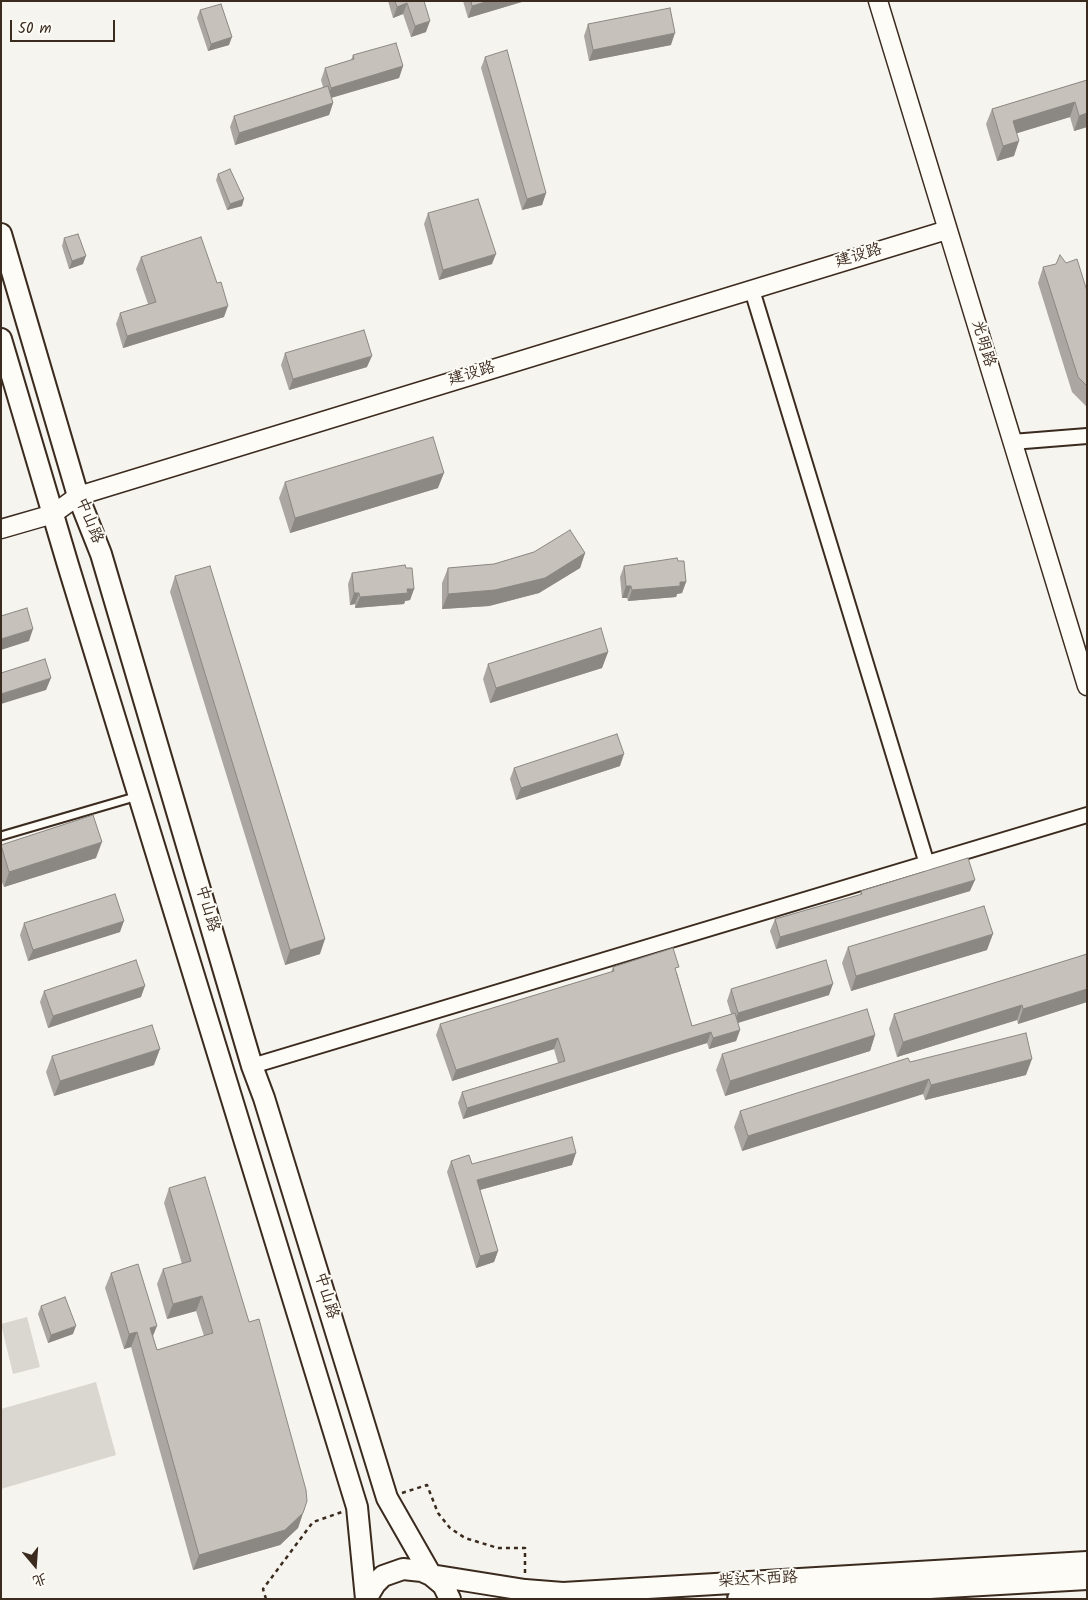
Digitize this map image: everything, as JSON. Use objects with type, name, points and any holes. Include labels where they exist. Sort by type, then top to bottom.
[{"type":"main road","name":"中山路","points":[[1,234],[78,496],[101,554],[252,1066],[267,1108],[387,1498],[431,1575],[443,1585],[450,1599]]},
{"type":"main road","name":"中山路","points":[[1,340],[52,514],[357,1508],[366,1599]]},
{"type":"main road","name":"柴达木西路","points":[[366,1599],[375,1584],[383,1576],[395,1571],[413,1569],[431,1575],[525,1590],[563,1593],[1087,1562]]},
{"type":"main road","name":"柴达木西路","points":[[738,1599],[1087,1578]]},
{"type":"street","name":"光明路","points":[[878,1],[1087,686]]},
{"type":"street","name":"建设路","points":[[1,529],[52,514],[78,496],[947,230]]},
{"type":"street","points":[[752,290],[927,864]]},
{"type":"street","points":[[1012,442],[1087,436]]},
{"type":"street","points":[[252,1066],[1087,816]]},
{"type":"lane","points":[[1,836],[139,796]]},
{"type":"shaded area","points":[[27,1317],[40,1367],[13,1374],[1,1324]]},
{"type":"shaded area","points":[[96,1382],[116,1455],[1,1489],[1,1409]]},
{"type":"building","points":[[395,1],[424,1],[430,21],[415,26],[407,3],[397,7]]},
{"type":"building","points":[[471,1],[489,1],[472,6]]},
{"type":"building","points":[[221,4],[232,37],[211,44],[200,10]]},
{"type":"building","points":[[670,8],[675,33],[593,50],[588,24]]},
{"type":"building","points":[[396,43],[403,66],[331,88],[325,68],[354,59],[353,55]]},
{"type":"building","points":[[507,50],[546,193],[527,199],[485,57]]},
{"type":"building","points":[[1087,80],[1087,113],[1079,116],[1075,102],[1013,121],[1019,141],[1003,146],[992,109]]},
{"type":"building","points":[[328,86],[333,103],[239,133],[234,116]]},
{"type":"building","points":[[230,169],[244,199],[230,204],[218,174]]},
{"type":"building","points":[[478,199],[496,254],[443,270],[428,213]]},
{"type":"building","points":[[78,234],[86,256],[72,261],[64,238]]},
{"type":"building","points":[[201,237],[217,283],[221,282],[228,306],[127,336],[120,313],[156,302],[141,257]]},
{"type":"building","points":[[1060,255],[1066,263],[1077,259],[1087,291],[1087,386],[1078,377],[1043,267],[1056,264]]},
{"type":"building","points":[[364,330],[372,356],[293,379],[285,353]]},
{"type":"building","points":[[433,437],[444,473],[295,518],[285,482]]},
{"type":"building","points":[[570,530],[585,553],[545,578],[495,590],[448,594],[448,568],[494,564],[534,552]]},
{"type":"building","points":[[677,558],[678,561],[684,561],[686,582],[680,582],[680,586],[632,590],[631,586],[626,586],[624,566]]},
{"type":"building","points":[[405,565],[406,568],[412,568],[414,589],[407,589],[408,593],[360,597],[359,593],[354,593],[352,573]]},
{"type":"building","points":[[210,566],[325,939],[290,950],[175,576]]},
{"type":"building","points":[[27,608],[33,629],[1,639],[1,616]]},
{"type":"building","points":[[601,628],[608,652],[496,688],[488,664]]},
{"type":"building","points":[[45,659],[51,678],[1,694],[1,673]]},
{"type":"building","points":[[617,734],[624,754],[521,788],[514,768]]},
{"type":"building","points":[[93,815],[102,842],[9,872],[1,845]]},
{"type":"building","points":[[968,858],[975,880],[780,937],[775,919],[862,894],[861,891]]},
{"type":"building","points":[[115,894],[124,921],[33,950],[24,923]]},
{"type":"building","points":[[984,906],[993,934],[856,976],[848,947]]},
{"type":"building","points":[[673,948],[679,967],[675,968],[692,1026],[735,1013],[740,1030],[713,1038],[711,1032],[467,1108],[462,1092],[565,1061],[558,1038],[456,1070],[440,1024],[614,971],[613,967]]},
{"type":"building","points":[[1087,954],[1087,989],[1023,1009],[1022,1005],[903,1042],[894,1014]]},
{"type":"building","points":[[136,960],[145,986],[53,1016],[44,991]]},
{"type":"building","points":[[826,960],[833,984],[738,1013],[731,989]]},
{"type":"building","points":[[867,1009],[875,1035],[730,1081],[722,1054]]},
{"type":"building","points":[[152,1025],[160,1049],[60,1081],[52,1056]]},
{"type":"building","points":[[1026,1033],[1032,1059],[931,1085],[929,1079],[748,1136],[740,1111],[908,1058],[910,1062]]},
{"type":"building","points":[[572,1137],[576,1153],[477,1180],[498,1251],[480,1256],[451,1161],[469,1155],[472,1164]]},
{"type":"building","points":[[205,1177],[249,1322],[259,1319],[306,1490],[307,1501],[303,1513],[285,1530],[199,1555],[137,1332],[129,1334],[111,1273],[138,1264],[157,1326],[150,1328],[157,1350],[213,1333],[202,1296],[173,1304],[163,1269],[191,1261],[169,1188]]},
{"type":"building","points":[[65,1297],[76,1326],[51,1335],[41,1306]]}]
